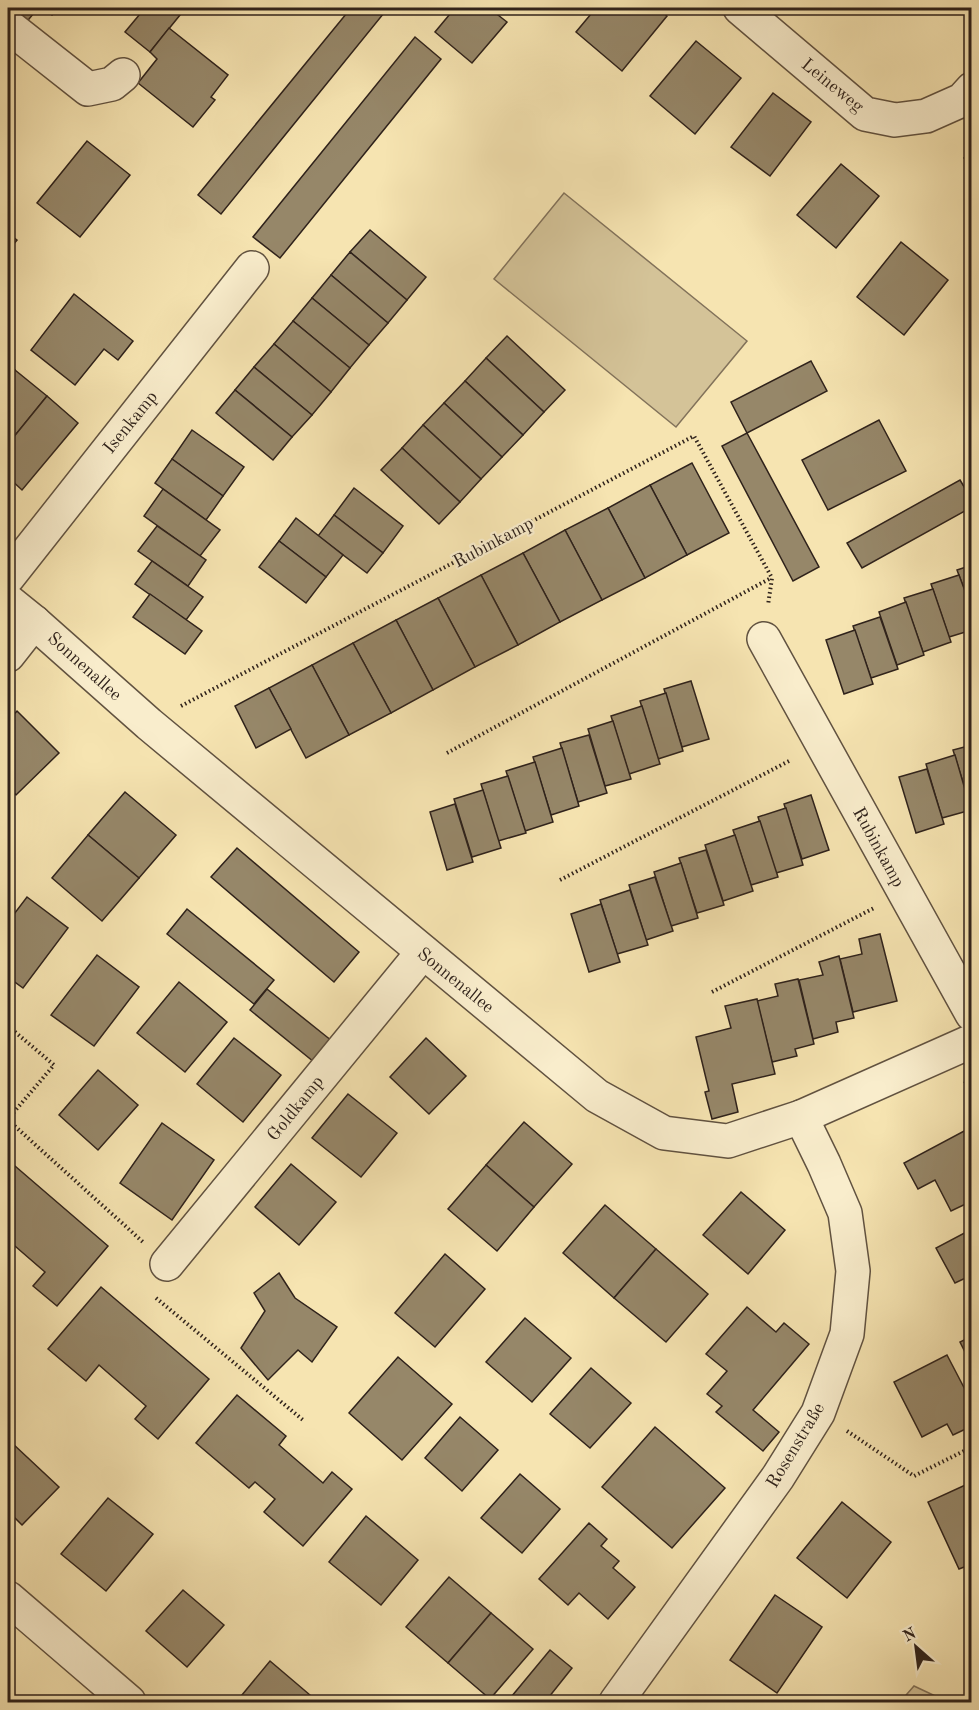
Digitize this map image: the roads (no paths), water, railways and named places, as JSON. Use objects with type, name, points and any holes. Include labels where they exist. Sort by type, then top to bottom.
[{"type":"street","name":"Leineweg","points":[[740,8],[865,114],[895,120],[926,116],[962,100],[972,89]]},
{"type":"street","points":[[8,26],[88,89],[112,84],[123,75]]},
{"type":"street","name":"Isenkamp","points":[[8,577],[252,268]]},
{"type":"street","name":"Sonnenallee","points":[[8,601],[149,724],[597,1096],[664,1133],[728,1141],[801,1117],[972,1041]]},
{"type":"street","points":[[8,656],[34,622]]},
{"type":"street","name":"Rubinkamp","points":[[764,639],[972,1014]]},
{"type":"street","name":"Goldkamp","points":[[167,1264],[423,952]]},
{"type":"street","name":"Rosenstraße","points":[[616,1702],[778,1477],[818,1413],[848,1334],[853,1271],[844,1213],[801,1117]]},
{"type":"street","points":[[8,1598],[129,1702]]}]
